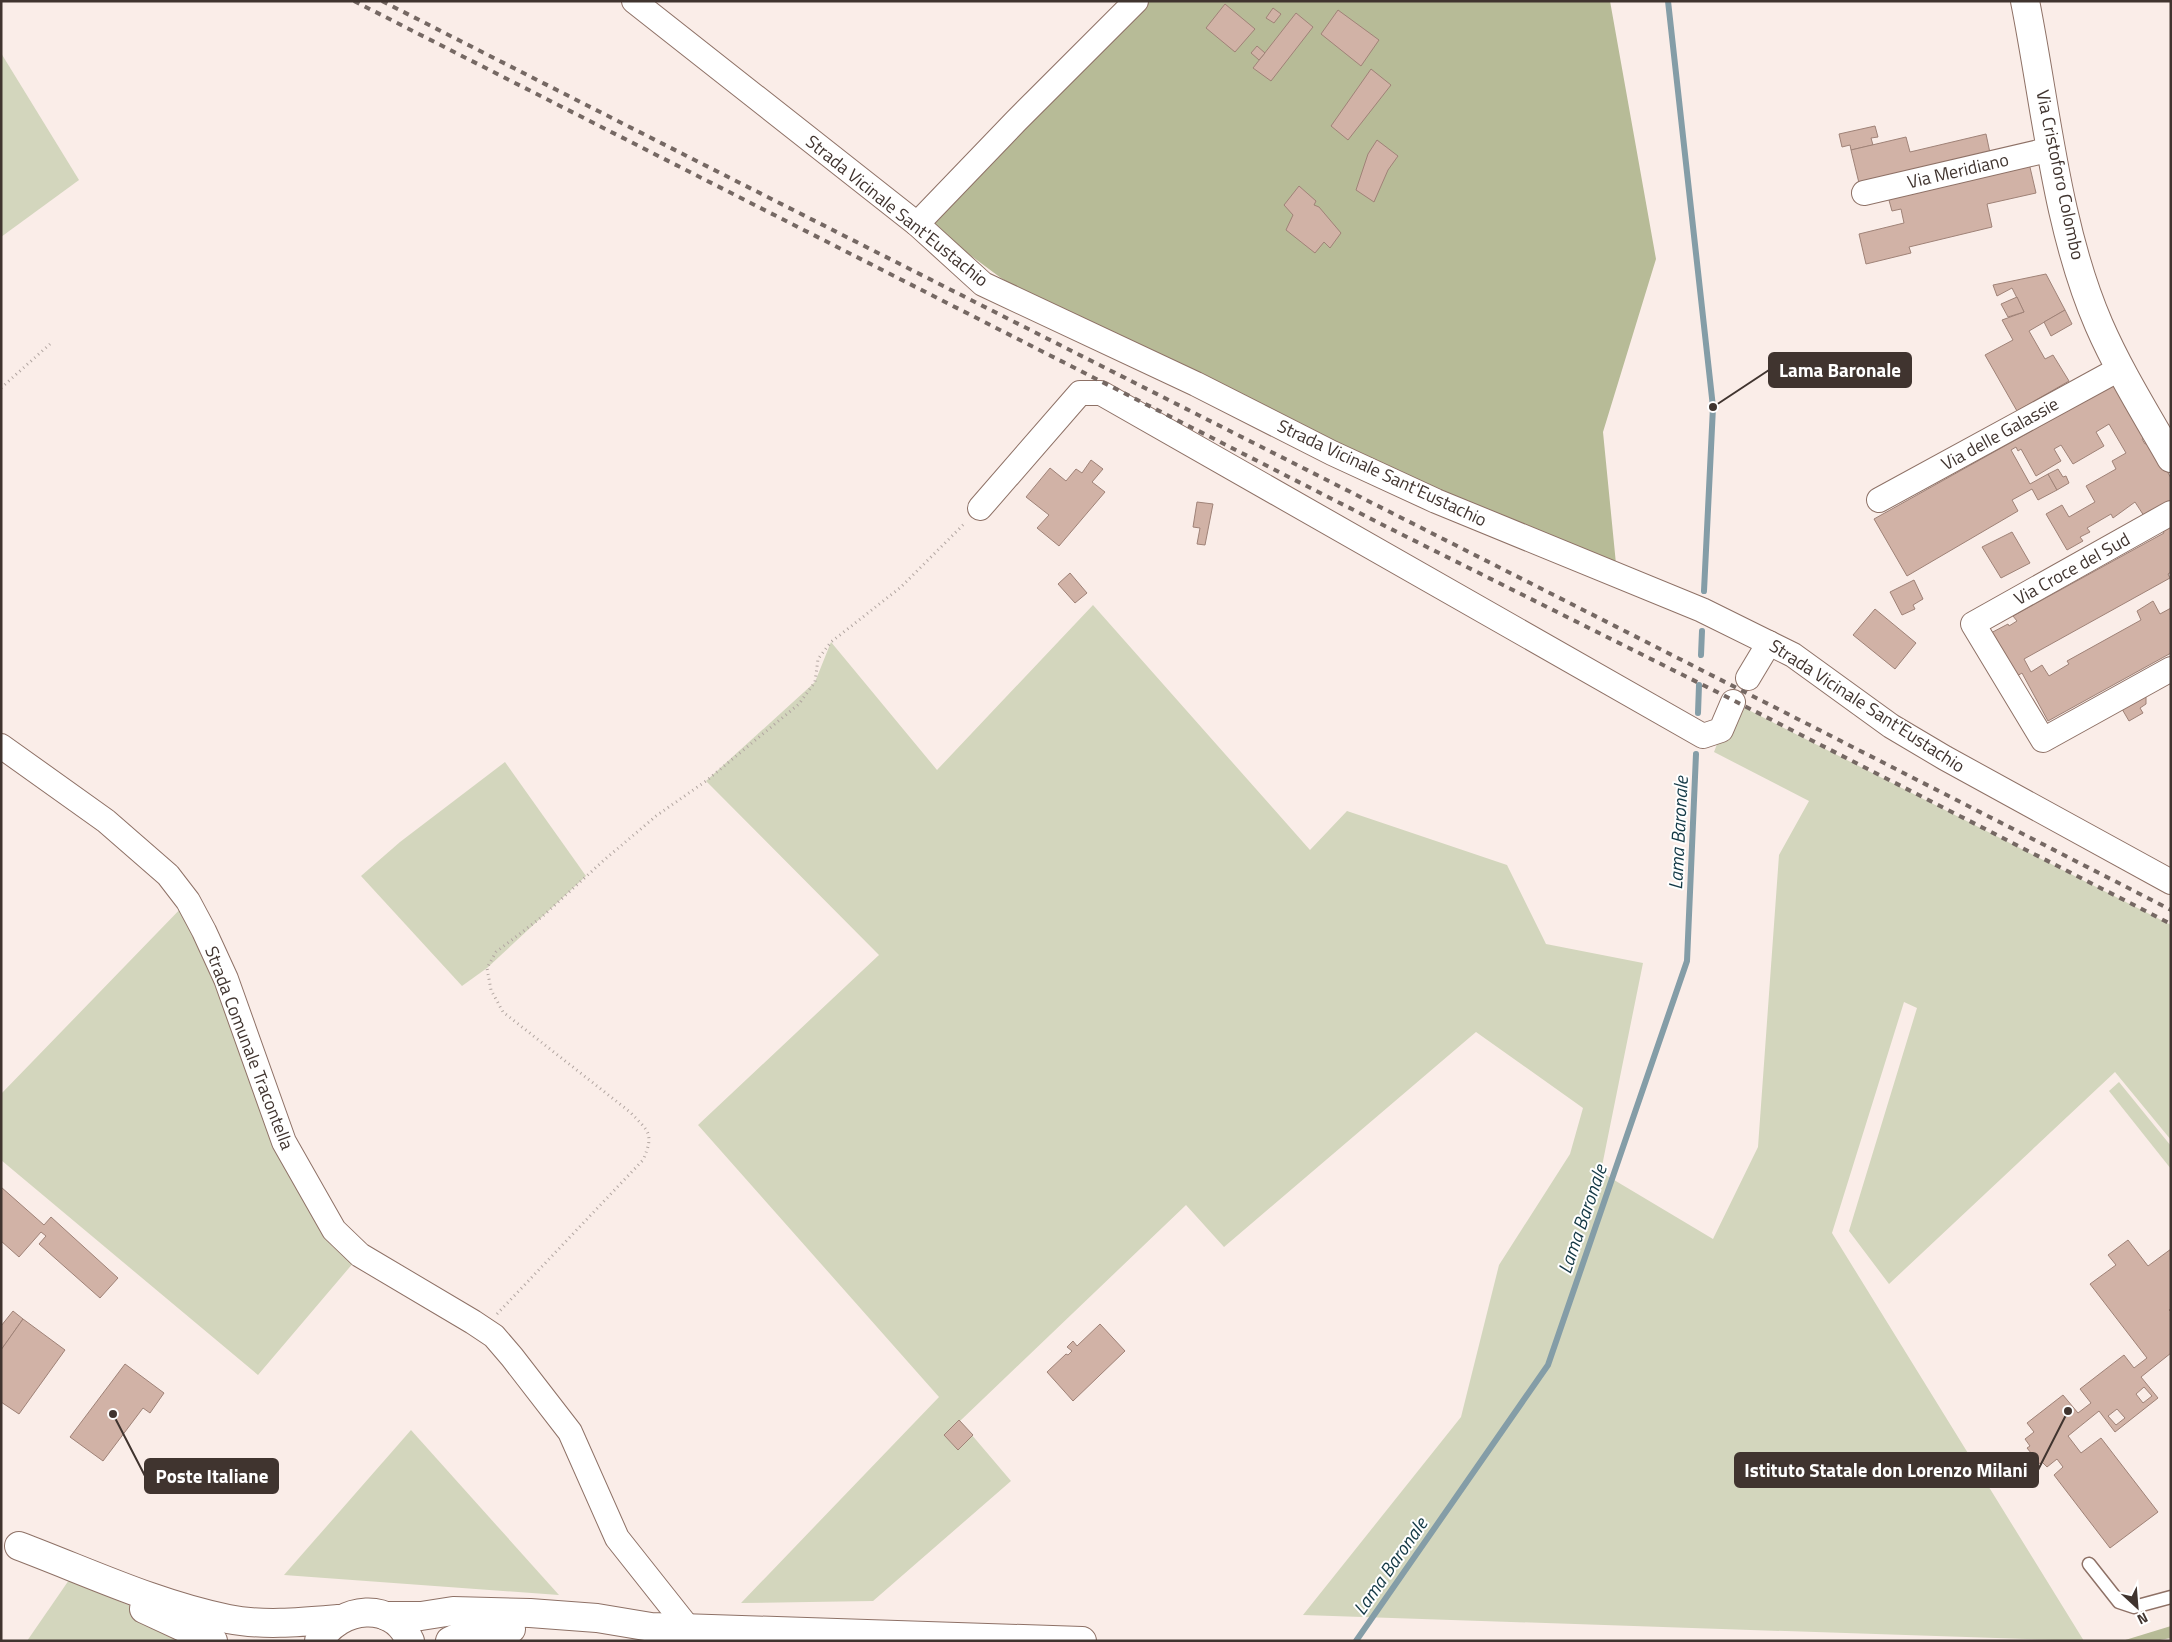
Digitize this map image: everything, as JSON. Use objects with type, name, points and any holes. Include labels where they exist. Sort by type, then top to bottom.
[{"type":"main road","name":"Via Cristoforo Colombo","points":[[2025,1],[2060,197],[2087,294],[2099,325],[2120,368],[2171,458]]},
{"type":"main road","points":[[10,1541],[142,1595],[229,1619],[276,1622],[338,1619],[354,1613],[370,1612],[386,1616],[420,1616],[453,1611],[530,1613],[597,1618],[693,1635],[1082,1641]]},
{"type":"main road","points":[[10,1541],[168,1621],[213,1641]]},
{"type":"main road","points":[[386,1616],[399,1625],[410,1641]]},
{"type":"main road","points":[[318,1641],[325,1630],[338,1619]]},
{"type":"main road","points":[[450,1641],[462,1634],[483,1629],[616,1632],[651,1627]]},
{"type":"street","name":"Strada Vicinale Sant'Eustachio","points":[[634,1],[917,224],[983,284],[1196,384],[1332,453],[1436,501],[1702,610],[1794,655],[1890,726],[2171,882]]},
{"type":"street","points":[[917,224],[1016,121],[1136,1]]},
{"type":"street","name":"Via Meridiano","points":[[1864,193],[2052,149]]},
{"type":"street","name":"Via delle Galassie","points":[[1879,500],[2120,368]]},
{"type":"street","points":[[980,508],[1080,393],[1101,393],[1703,736],[1720,730],[1733,702]]},
{"type":"street","name":"Via Croce del Sud","points":[[2171,513],[1973,624],[2043,740],[2171,669]]},
{"type":"street","points":[[1748,678],[1769,643]]},
{"type":"street","name":"Strada Comunale Tracontella","points":[[1,746],[106,821],[168,875],[188,901],[226,979],[284,1142],[334,1230],[360,1255],[494,1336],[570,1432],[617,1538],[693,1635]]},
{"type":"lane","points":[[2089,1564],[2119,1602],[2134,1607],[2171,1597]]},
{"type":"path","points":[[1,388],[50,344]]},
{"type":"path","points":[[483,1329],[643,1160],[650,1144],[648,1131],[630,1112],[503,1012],[491,990],[487,968],[496,952],[543,916],[648,823],[706,781],[799,704],[815,682],[818,659],[831,642],[901,587],[980,508]]},
{"type":"green space","points":[[1135,1],[1610,1],[1656,259],[1603,432],[1616,564],[1509,527],[1033,298],[1001,278],[923,220]]},
{"type":"green space","points":[[1,53],[79,180],[1,237]]},
{"type":"green space","points":[[1093,605],[1310,850],[1347,811],[1507,865],[1546,944],[1643,963],[1601,1171],[1594,1168],[1713,1239],[1758,1147],[1779,855],[1809,801],[1714,752],[1733,702],[2171,925],[2171,1140],[2115,1072],[1889,1284],[1849,1231],[1917,1008],[1904,1002],[1832,1233],[2084,1641],[1303,1615],[1461,1417],[1499,1265],[1570,1154],[1583,1108],[1476,1032],[1224,1247],[1186,1205],[960,1421],[1011,1481],[873,1601],[741,1603],[939,1397],[698,1125],[879,955],[706,781],[815,682],[831,642],[937,770]]},
{"type":"green space","points":[[505,762],[586,876],[487,968],[462,986],[361,876],[400,842]]},
{"type":"green space","points":[[188,901],[278,1127],[360,1255],[258,1375],[1,1160],[1,1094]]},
{"type":"green space","points":[[2119,1082],[2171,1146],[2171,1169],[2109,1091]]},
{"type":"green space","points":[[411,1430],[559,1595],[284,1575]]},
{"type":"green space","points":[[69,1580],[213,1641],[27,1641]]},
{"type":"green space","points":[[2171,1626],[2171,1638],[2154,1641],[2122,1641]]},
{"type":"building","points":[[1225,4],[1255,29],[1235,52],[1206,28]]},
{"type":"building","points":[[1273,8],[1281,14],[1274,23],[1266,18]]},
{"type":"building","points":[[1338,10],[1379,40],[1361,66],[1321,34]]},
{"type":"building","points":[[1296,13],[1313,27],[1271,81],[1253,68]]},
{"type":"building","points":[[1257,46],[1265,53],[1259,60],[1251,53]]},
{"type":"building","points":[[1371,69],[1391,85],[1348,140],[1331,126]]},
{"type":"building","points":[[1875,126],[1878,137],[1871,138],[1873,145],[1851,150],[1850,145],[1842,147],[1839,134]]},
{"type":"building","points":[[1986,134],[1990,153],[1859,183],[1851,150],[1906,137],[1910,152]]},
{"type":"building","points":[[1377,140],[1398,156],[1388,170],[1374,202],[1356,190],[1368,154]]},
{"type":"building","points":[[2029,163],[2036,193],[1987,204],[1992,227],[1909,247],[1911,253],[1866,264],[1859,234],[1904,223],[1901,209],[1892,211],[1887,193]]},
{"type":"building","points":[[1299,186],[1316,201],[1314,205],[1319,207],[1341,233],[1330,248],[1324,242],[1315,253],[1286,230],[1293,215],[1284,205]]},
{"type":"building","points":[[2046,274],[2065,310],[2029,331],[2045,359],[2053,355],[2069,381],[2017,411],[1985,355],[2013,340],[2002,320],[2024,312],[2012,288],[1997,296],[1993,285]]},
{"type":"building","points":[[2017,297],[2024,312],[2008,317],[2001,304]]},
{"type":"building","points":[[2065,310],[2072,324],[2051,336],[2044,322]]},
{"type":"building","points":[[2115,381],[2147,436],[2142,439],[2145,444],[2150,442],[2171,478],[2171,504],[2146,519],[2135,502],[2113,518],[2111,514],[2087,528],[2090,532],[2080,537],[2083,541],[2067,550],[2046,514],[2062,505],[2069,517],[2095,502],[2086,486],[2116,469],[2112,461],[2126,453],[2109,424],[2096,432],[2104,446],[2073,464],[2061,445],[2054,449],[2061,461],[2036,476],[2021,449],[2018,451],[2016,447],[2011,450],[2030,484],[2048,474],[2057,490],[2038,500],[2032,489],[2012,500],[2018,511],[1907,576],[1874,519],[2096,395],[2096,392]]},
{"type":"building","points":[[1091,460],[1103,469],[1092,482],[1105,492],[1059,546],[1037,528],[1049,515],[1026,497],[1050,468],[1066,481],[1076,469],[1082,473]]},
{"type":"building","points":[[2058,469],[2063,477],[2066,476],[2069,483],[2057,490],[2048,474]]},
{"type":"building","points":[[1197,502],[1213,504],[1205,545],[1197,544],[1200,528],[1193,527]]},
{"type":"building","points":[[2171,524],[2171,572],[2168,574],[2170,578],[2024,659],[2031,672],[2042,665],[2049,676],[2069,664],[2067,661],[2141,620],[2137,611],[2153,601],[2160,614],[2171,608],[2171,653],[2048,721],[2022,673],[2012,679],[1989,634],[2017,621],[2013,616],[2164,533],[2162,529]]},
{"type":"building","points":[[2012,532],[2030,563],[2001,578],[1982,547]]},
{"type":"building","points":[[1070,573],[1087,593],[1075,603],[1058,584]]},
{"type":"building","points":[[1914,580],[1923,599],[1913,605],[1915,609],[1902,615],[1890,592]]},
{"type":"building","points":[[1875,609],[1916,643],[1895,669],[1853,635]]},
{"type":"building","points":[[2146,696],[2146,704],[2140,708],[2143,713],[2129,721],[2122,709]]},
{"type":"building","points":[[1,1187],[44,1225],[51,1217],[118,1278],[100,1298],[39,1244],[46,1236],[41,1232],[19,1257],[1,1241]]},
{"type":"building","points":[[2128,1240],[2148,1266],[2171,1249],[2171,1308],[2169,1310],[2171,1312],[2171,1353],[2141,1377],[2158,1398],[2115,1432],[2099,1411],[2068,1436],[2081,1453],[2101,1438],[2158,1512],[2110,1548],[2054,1475],[2063,1467],[2057,1459],[2047,1467],[2042,1462],[2040,1464],[2027,1448],[2030,1446],[2025,1439],[2034,1432],[2027,1423],[2063,1395],[2078,1413],[2091,1403],[2080,1389],[2124,1355],[2134,1368],[2147,1358],[2090,1284],[2116,1265],[2108,1255]],"holes":[[[2144,1387],[2152,1396],[2143,1403],[2136,1394]],[[2117,1409],[2125,1418],[2116,1425],[2108,1416]]]},
{"type":"building","points":[[13,1311],[23,1319],[1,1350],[1,1326]]},
{"type":"building","points":[[23,1319],[65,1350],[19,1414],[1,1402],[1,1350]]},
{"type":"building","points":[[1100,1324],[1125,1351],[1073,1401],[1047,1372],[1066,1354],[1068,1355],[1072,1351],[1067,1347],[1073,1341],[1077,1346]]},
{"type":"building","points":[[125,1364],[164,1393],[150,1413],[143,1408],[103,1461],[70,1437]]},
{"type":"building","points":[[959,1420],[973,1435],[958,1450],[944,1435]]},
{"type":"waterway","name":"Lama Baronale","points":[[1668,1],[1713,407],[1704,591]]},
{"type":"waterway","name":"Lama Baronale","points":[[1701,655],[1702,631]]},
{"type":"waterway","name":"Lama Baronale","points":[[1698,713],[1699,685]]},
{"type":"waterway","name":"Lama Baronale","points":[[1356,1641],[1548,1365],[1687,961],[1696,754]]},
{"type":"railway","points":[[354,1],[2171,924]]},
{"type":"railway","points":[[382,1],[2171,910]]},
{"type":"place","name":"Lama Baronale","points":[[1713,407]]},
{"type":"place","name":"Istituto Statale don Lorenzo Milani","points":[[2068,1411]]},
{"type":"place","name":"Poste Italiane","points":[[113,1414]]}]
